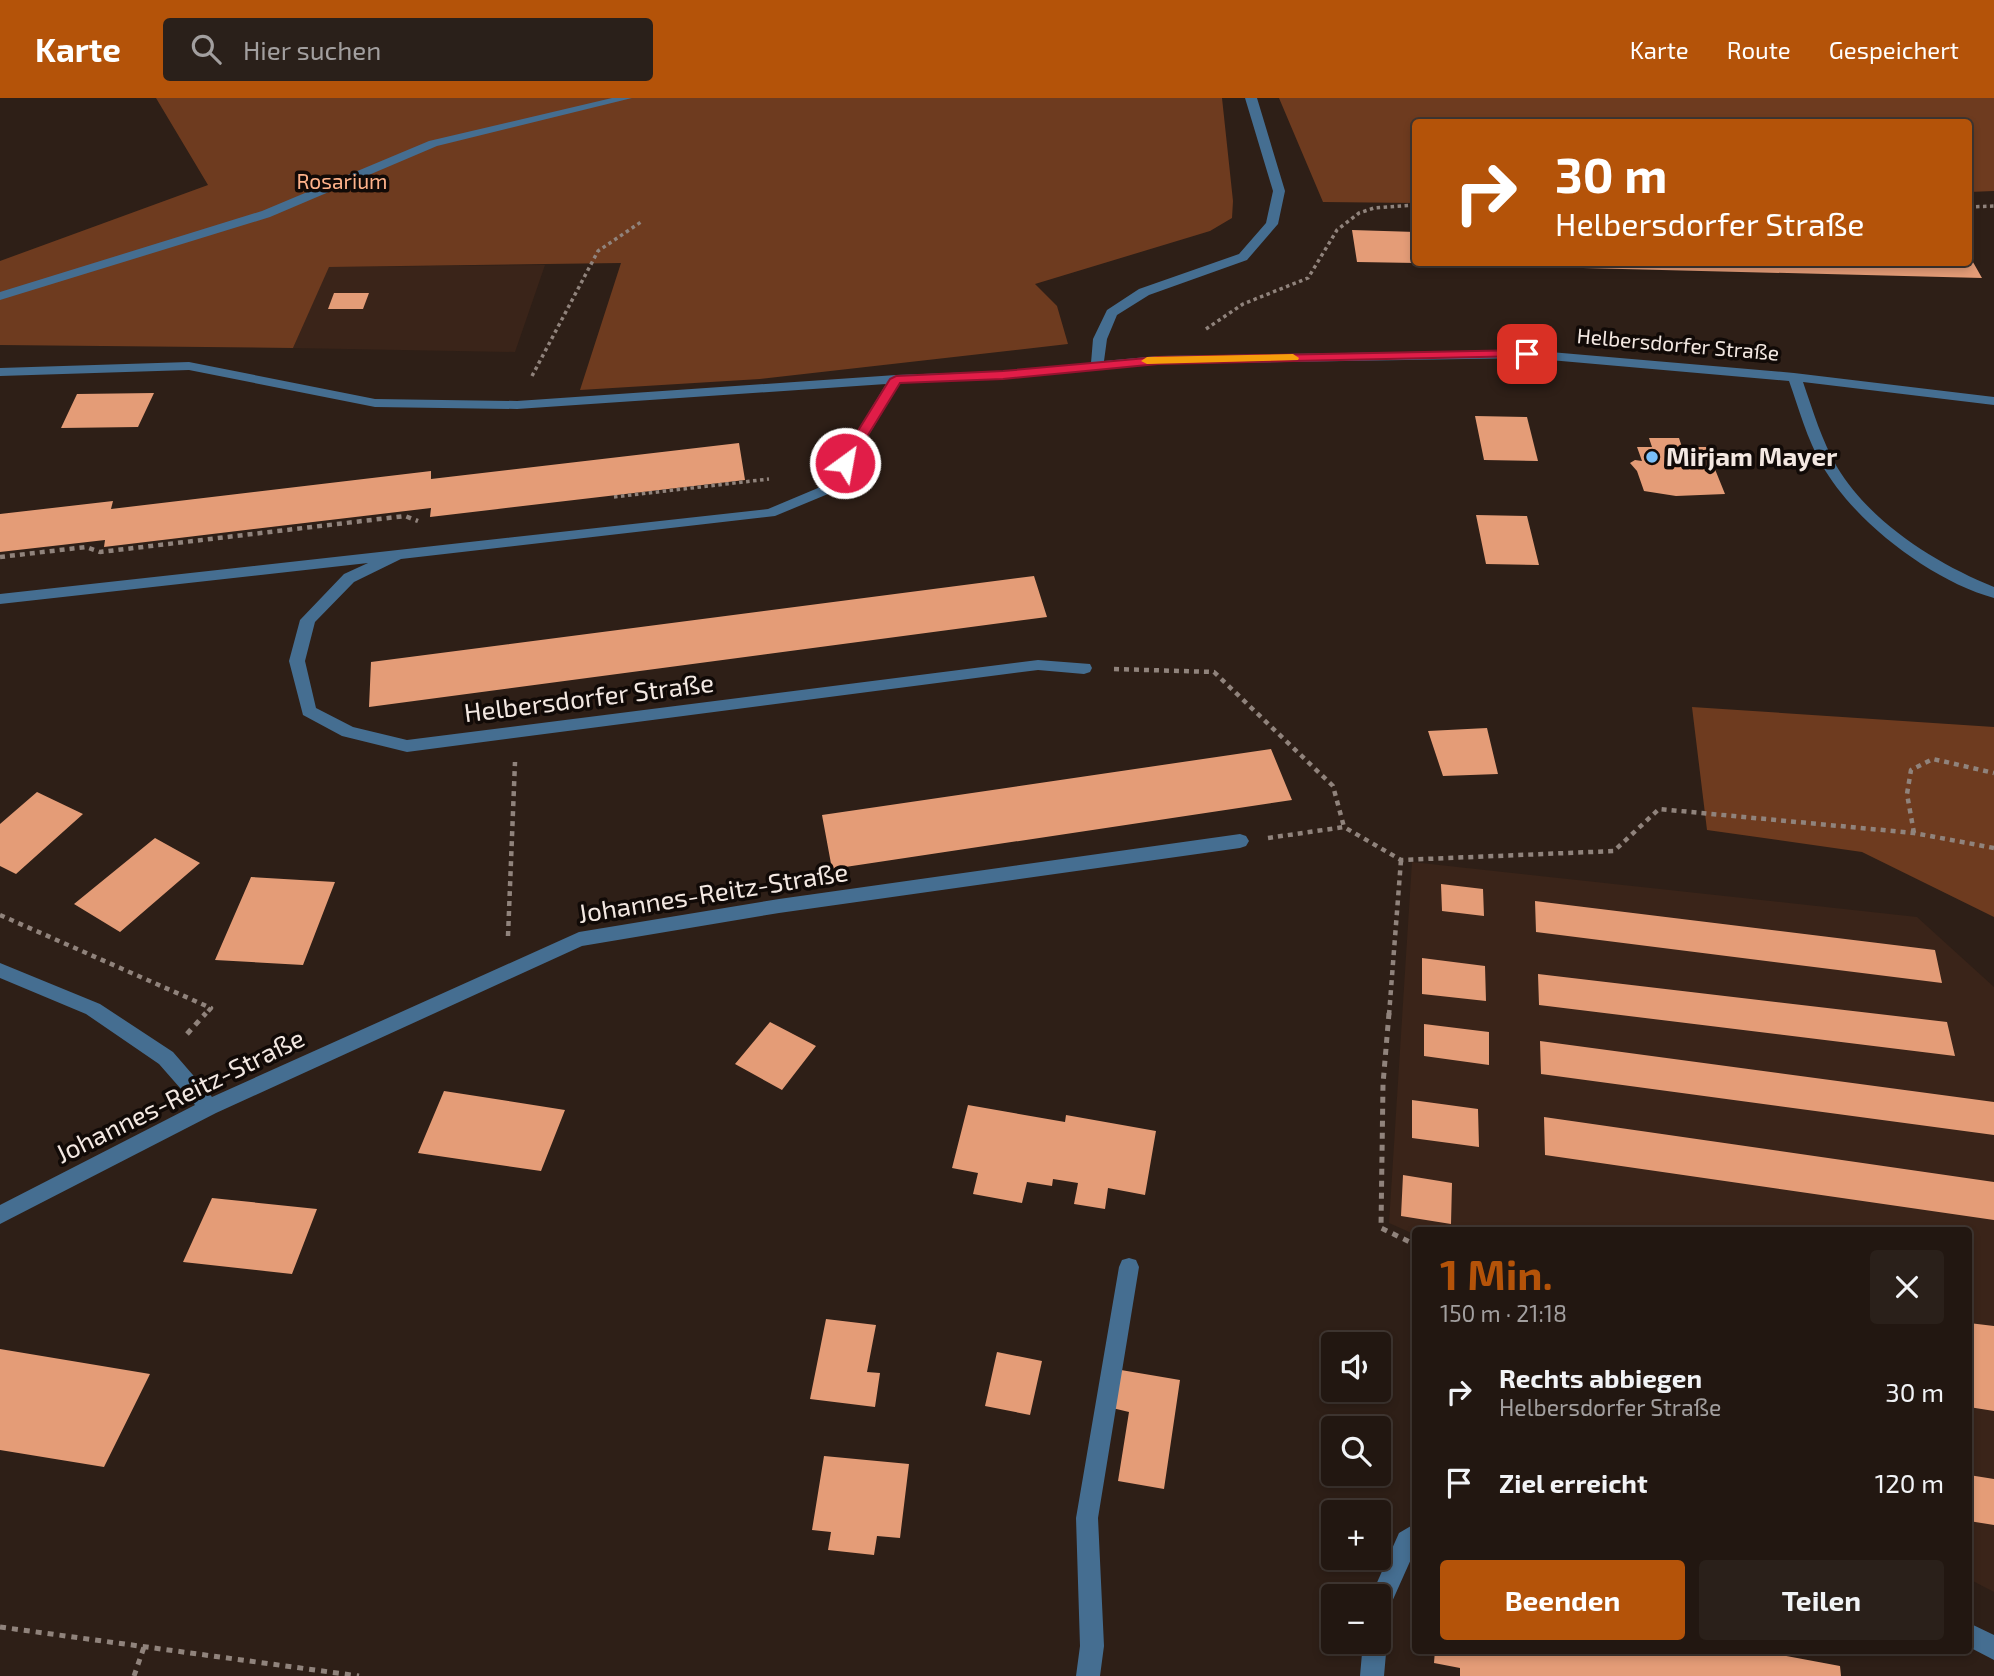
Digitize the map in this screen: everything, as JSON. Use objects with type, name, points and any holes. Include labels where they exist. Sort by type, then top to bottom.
[{"type":"street","points":[[0,296],[266,214],[433,143],[626,98]]},
{"type":"street","points":[[1097,364],[1100,339],[1112,313],[1144,292],[1242,257],[1272,223],[1279,191],[1251,98]]},
{"type":"street","name":"Helbersdorfer Straße","points":[[0,372],[190,366],[375,403],[517,405],[896,379],[1003,375],[1158,360],[1527,354],[1794,377],[1994,401]]},
{"type":"street","points":[[1794,377],[1817,439],[1838,479],[1876,519],[1935,566],[1993,593]]},
{"type":"street","name":"Helbersdorfer Straße","points":[[0,598],[770,513],[823,491],[830,485],[896,379]]},
{"type":"street","name":"Helbersdorfer Straße","points":[[397,555],[349,578],[308,620],[297,661],[309,711],[348,732],[408,746],[1038,665],[1084,668]]},
{"type":"street","name":"Johannes-Reitz-Straße","points":[[0,1215],[209,1107],[579,939],[779,906],[1240,841]]},
{"type":"street","points":[[0,970],[93,1009],[166,1058],[209,1107]]},
{"type":"street","points":[[1088,1676],[1092,1646],[1087,1518],[1129,1267]]},
{"type":"street","points":[[1388,1584],[1407,1541],[1412,1537]]},
{"type":"street","points":[[1972,1637],[1994,1648]]},
{"type":"street","points":[[1372,1676],[1374,1654]]},
{"type":"path","points":[[1158,360],[1242,304],[1308,278],[1327,240],[1348,217],[1369,208],[1412,205]]},
{"type":"path","points":[[1972,207],[1994,206]]},
{"type":"path","points":[[517,405],[598,251],[642,222]]},
{"type":"path","points":[[611,496],[772,478]]},
{"type":"path","points":[[0,557],[86,547],[100,552],[136,545],[377,517],[405,516],[418,521],[429,520]]},
{"type":"path","points":[[1084,668],[1214,672],[1333,786],[1345,827]]},
{"type":"path","points":[[506,971],[516,732]]},
{"type":"path","points":[[1914,833],[1907,794],[1911,771],[1933,759],[1994,773]]},
{"type":"path","points":[[1240,841],[1345,827],[1401,860],[1614,851],[1658,809],[1914,833],[1994,848]]},
{"type":"path","points":[[1401,860],[1383,1084],[1381,1228],[1412,1243]]},
{"type":"path","points":[[0,915],[211,1008],[166,1058]]},
{"type":"path","points":[[0,1627],[359,1676]]},
{"type":"path","points":[[134,1676],[144,1647]]},
{"type":"shaded area","points":[[545,265],[515,352],[293,348],[328,267]]},
{"type":"shaded area","points":[[1412,862],[1917,917],[1994,987],[1994,1592],[1972,1581],[1972,1227],[1412,1227],[1412,1233],[1389,1223]]},
{"type":"green space","name":"Rosarium","points":[[156,98],[1222,98],[1233,201],[1232,218],[1210,231],[1035,284],[1057,306],[1068,344],[760,379],[580,390],[621,263],[329,267],[293,348],[0,345],[0,261],[208,185]]},
{"type":"green space","points":[[1279,98],[1994,98],[1994,191],[1972,192],[1972,119],[1412,119],[1412,203],[1323,202]]},
{"type":"green space","points":[[1692,707],[1994,727],[1994,917],[1862,852],[1707,830]]},
{"type":"building","points":[[1352,230],[1412,232],[1412,263],[1357,262]]},
{"type":"building","points":[[1972,260],[1982,278],[1505,266],[1972,266]]},
{"type":"building","points":[[334,293],[369,293],[363,309],[328,309]]},
{"type":"building","points":[[154,393],[138,427],[61,428],[77,394]]},
{"type":"building","points":[[1475,416],[1527,417],[1538,461],[1484,460]]},
{"type":"building","points":[[1649,438],[1679,438],[1682,447],[1706,447],[1725,494],[1676,496],[1644,491],[1637,471],[1630,463],[1635,460],[1642,461],[1637,447],[1652,447]]},
{"type":"building","points":[[739,443],[745,480],[430,517],[431,508],[104,547],[105,540],[0,552],[0,514],[113,501],[111,509],[431,471],[431,479]]},
{"type":"building","points":[[1476,515],[1527,516],[1539,565],[1486,564]]},
{"type":"building","points":[[1034,576],[1047,617],[369,707],[371,662]]},
{"type":"building","points":[[1487,728],[1498,774],[1443,776],[1428,731]]},
{"type":"building","points":[[1271,749],[1292,800],[832,869],[822,815]]},
{"type":"building","points":[[37,792],[83,814],[16,874],[0,866],[0,824]]},
{"type":"building","points":[[155,838],[200,863],[120,932],[74,904]]},
{"type":"building","points":[[251,877],[335,882],[303,965],[215,960]]},
{"type":"building","points":[[1441,884],[1483,889],[1484,916],[1442,911]]},
{"type":"building","points":[[1535,901],[1935,950],[1942,983],[1536,932]]},
{"type":"building","points":[[1422,958],[1485,966],[1486,1001],[1422,994]]},
{"type":"building","points":[[1538,974],[1947,1022],[1955,1056],[1539,1005]]},
{"type":"building","points":[[770,1022],[816,1046],[782,1090],[735,1064]]},
{"type":"building","points":[[1424,1024],[1489,1032],[1489,1065],[1424,1056]]},
{"type":"building","points":[[1540,1041],[1994,1102],[1994,1135],[1541,1074]]},
{"type":"building","points":[[444,1091],[565,1110],[541,1171],[418,1153]]},
{"type":"building","points":[[1412,1100],[1478,1109],[1479,1147],[1412,1138]]},
{"type":"building","points":[[968,1105],[1065,1122],[1066,1115],[1156,1131],[1145,1195],[1108,1188],[1105,1209],[1074,1204],[1078,1183],[1053,1179],[1052,1186],[1027,1182],[1022,1203],[973,1194],[978,1173],[952,1168]]},
{"type":"building","points":[[1544,1117],[1994,1182],[1994,1220],[1545,1155]]},
{"type":"building","points":[[1403,1175],[1452,1183],[1451,1224],[1401,1216]]},
{"type":"building","points":[[212,1198],[317,1209],[292,1274],[183,1262]]},
{"type":"building","points":[[826,1319],[876,1325],[867,1372],[880,1373],[875,1407],[810,1399]]},
{"type":"building","points":[[1972,1323],[1994,1326],[1994,1411],[1972,1407]]},
{"type":"building","points":[[0,1349],[150,1374],[104,1467],[0,1450]]},
{"type":"building","points":[[997,1352],[1042,1361],[1030,1415],[985,1406]]},
{"type":"building","points":[[1115,1369],[1180,1380],[1164,1489],[1118,1481],[1129,1412],[1108,1407]]},
{"type":"building","points":[[824,1456],[909,1464],[900,1538],[877,1536],[874,1555],[828,1550],[831,1532],[812,1530]]},
{"type":"building","points":[[1972,1475],[1994,1479],[1994,1525],[1972,1521]]},
{"type":"building","points":[[1435,1654],[1781,1654],[1840,1666],[1841,1676],[1460,1676],[1460,1668],[1434,1663]]},
{"type":"slow traffic","points":[[1147,361],[1293,358]]},
{"type":"place","name":"Mirjam Mayer","points":[[1652,457]]},
{"type":"route","points":[[845,463],[896,379],[1003,375],[1158,360],[1527,354]]}]
